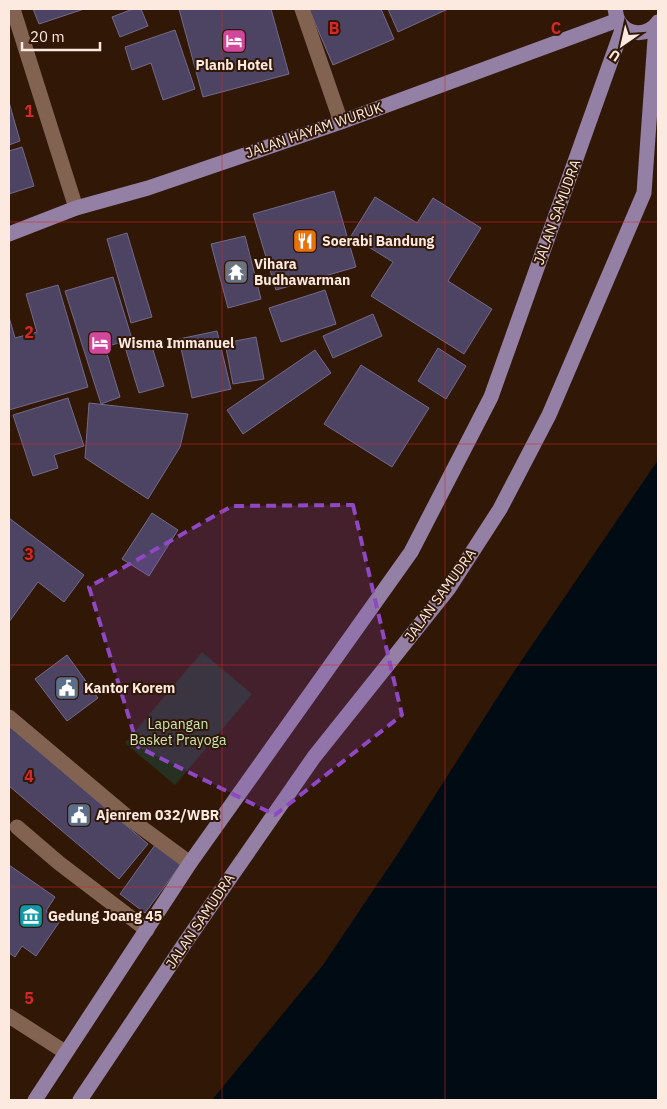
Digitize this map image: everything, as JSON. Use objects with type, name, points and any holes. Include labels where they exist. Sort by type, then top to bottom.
[{"type":"main road","name":"JALAN HAYAM WURUK","points":[[9,234],[76,208],[148,188],[341,122],[619,19]]},
{"type":"main road","points":[[619,19],[631,32],[641,33],[650,31],[657,24]]},
{"type":"main road","name":"JALAN SAMUDRA","points":[[34,1100],[190,863],[411,552],[492,397],[619,19]]},
{"type":"main road","name":"JALAN SAMUDRA","points":[[80,1100],[187,940],[314,757],[449,588],[500,509],[549,415],[644,193],[657,24]]},
{"type":"street","points":[[12,9],[76,208]]},
{"type":"street","points":[[302,9],[341,122]]},
{"type":"street","points":[[9,717],[130,819],[190,863]]},
{"type":"street","points":[[17,827],[65,868],[146,930]]},
{"type":"street","points":[[9,1016],[29,1027],[65,1052]]},
{"type":"highlighted area","points":[[353,505],[402,715],[275,815],[138,747],[89,587],[232,506]]},
{"type":"green space","name":"Lapangan Basket Prayoga","points":[[202,652],[252,694],[175,785],[125,743]]},
{"type":"shaded area","points":[[658,460],[658,1100],[212,1100],[323,965],[399,852],[511,676]]},
{"type":"building","points":[[33,9],[84,9],[39,24]]},
{"type":"building","points":[[133,9],[141,9],[148,26],[120,37],[112,17]]},
{"type":"building","name":"Planb Hotel","points":[[179,9],[271,9],[289,74],[203,97]]},
{"type":"building","points":[[309,9],[381,9],[394,39],[333,65]]},
{"type":"building","points":[[388,9],[448,9],[398,32]]},
{"type":"building","points":[[175,30],[195,89],[163,100],[151,63],[132,70],[125,47]]},
{"type":"building","points":[[9,102],[20,141],[9,145]]},
{"type":"building","points":[[22,147],[34,186],[9,194],[9,151]]},
{"type":"building","name":"Soerabi Bandung","points":[[334,191],[356,267],[276,290],[253,214]]},
{"type":"building","points":[[375,197],[417,223],[433,198],[481,228],[448,281],[492,309],[464,354],[371,296],[393,262],[351,236]]},
{"type":"building","points":[[127,233],[152,317],[131,323],[107,239]]},
{"type":"building","name":"Vihara Budhawarman","points":[[245,236],[261,299],[228,308],[211,244]]},
{"type":"building","name":"Wisma Immanuel","points":[[113,277],[132,339],[105,347],[120,397],[101,404],[65,291]]},
{"type":"building","points":[[58,285],[88,387],[9,410],[9,317],[15,338],[37,332],[26,294]]},
{"type":"building","points":[[325,290],[336,324],[281,342],[269,308]]},
{"type":"building","points":[[373,314],[382,336],[333,358],[323,336]]},
{"type":"building","points":[[217,331],[231,389],[192,398],[179,339]]},
{"type":"building","points":[[256,337],[264,379],[233,384],[225,343]]},
{"type":"building","points":[[150,340],[164,386],[139,393],[125,347]]},
{"type":"building","points":[[438,348],[466,366],[446,399],[418,381]]},
{"type":"building","points":[[315,350],[331,373],[243,434],[227,410]]},
{"type":"building","points":[[361,365],[429,408],[392,467],[324,424]]},
{"type":"building","points":[[68,398],[84,446],[54,455],[58,468],[33,476],[13,415]]},
{"type":"building","points":[[89,403],[188,414],[180,447],[148,499],[85,458]]},
{"type":"building","points":[[152,513],[178,530],[149,576],[122,559]]},
{"type":"building","points":[[9,518],[84,575],[64,602],[38,582],[9,622]]},
{"type":"building","name":"Kantor Korem","points":[[67,655],[98,698],[67,721],[35,679]]},
{"type":"building","name":"Ajenrem 032/WBR","points":[[9,726],[148,844],[119,879],[9,786]]},
{"type":"building","points":[[155,845],[181,864],[145,913],[120,894]]},
{"type":"building","name":"Gedung Joang 45","points":[[9,865],[55,897],[46,911],[60,921],[36,956],[22,946],[15,957],[9,953]]},
{"type":"place","name":"Planb Hotel","points":[[234,41]]},
{"type":"place","name":"Soerabi Bandung","points":[[305,241]]},
{"type":"place","name":"Vihara Budhawarman","points":[[236,272]]},
{"type":"place","name":"Wisma Immanuel","points":[[100,343]]},
{"type":"place","name":"Kantor Korem","points":[[67,688]]},
{"type":"place","name":"Ajenrem 032/WBR","points":[[79,815]]},
{"type":"place","name":"Gedung Joang 45","points":[[31,916]]}]
